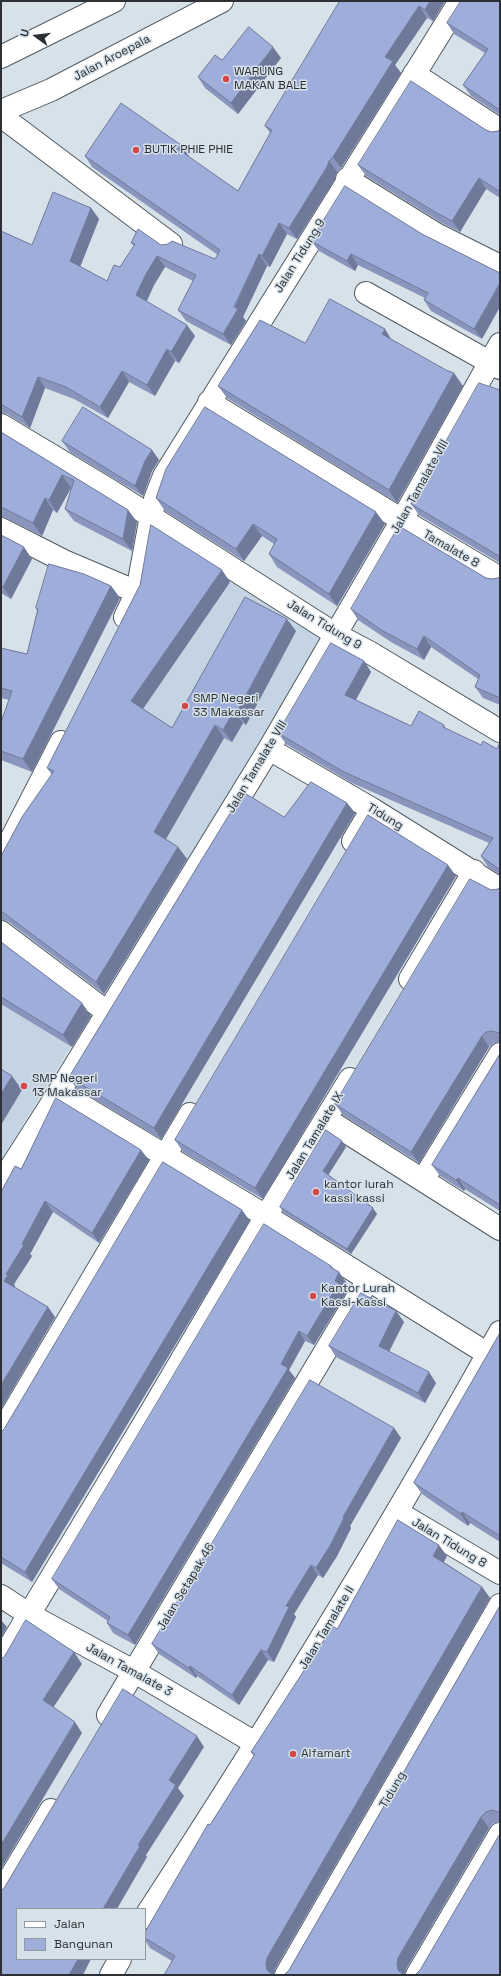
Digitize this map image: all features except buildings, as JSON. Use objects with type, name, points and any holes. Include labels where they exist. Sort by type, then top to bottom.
[{"type":"street","points":[[1,57],[114,1]]},
{"type":"street","name":"Jalan Aroepala","points":[[1,111],[51,90],[222,1]]},
{"type":"street","name":"Jalan Tidung 9","points":[[150,516],[164,476],[347,179],[460,1]]},
{"type":"street","points":[[414,74],[500,130]]},
{"type":"street","points":[[1,116],[171,244]]},
{"type":"street","points":[[347,179],[436,234],[500,266]]},
{"type":"street","points":[[366,293],[496,358]]},
{"type":"street","name":"Jalan Tamalate VIII","points":[[1,1183],[59,1092],[269,749],[496,358]]},
{"type":"street","name":"Tamalate 8","points":[[209,402],[500,578]]},
{"type":"street","name":"Jalan Tidung 9","points":[[1,425],[150,516],[335,634],[369,652],[500,731]]},
{"type":"street","points":[[117,633],[137,592],[150,516]]},
{"type":"street","points":[[1,529],[64,561],[137,592]]},
{"type":"street","points":[[1,859],[70,724]]},
{"type":"street","name":"Tidung","points":[[269,749],[372,809],[474,871],[500,889]]},
{"type":"street","points":[[344,857],[372,809]]},
{"type":"street","points":[[398,999],[474,871]]},
{"type":"street","points":[[1,932],[107,1012]]},
{"type":"street","points":[[423,1180],[500,1054]]},
{"type":"street","name":"Jalan Tamalate IX","points":[[1,1661],[30,1615],[266,1216],[362,1059]]},
{"type":"street","points":[[59,1092],[266,1216],[488,1354]]},
{"type":"street","points":[[1,1433],[202,1094]]},
{"type":"street","points":[[326,1119],[500,1229]]},
{"type":"street","name":"Jalan Setapak 46","points":[[98,1732],[368,1280]]},
{"type":"street","name":"Jalan Tamalate II","points":[[146,1916],[257,1744],[397,1512],[500,1332]]},
{"type":"street","name":"Jalan Tidung 8","points":[[397,1512],[500,1573]]},
{"type":"street","name":"Jalan Tamalate 3","points":[[1,1596],[30,1615],[135,1672],[257,1744]]},
{"type":"street","name":"Tidung","points":[[286,1975],[500,1605]]},
{"type":"street","points":[[1,1893],[62,1792]]},
{"type":"street","points":[[417,1975],[500,1834]]},
{"type":"street","points":[[111,1975],[119,1960]]},
{"type":"shaded area","name":"SMP Negeri 33 Makassar","points":[[161,537],[324,636],[108,992],[1,921],[1,869],[53,777]]},
{"type":"shaded area","name":"SMP Negeri 13 Makassar","points":[[1,951],[92,1012],[1,1160]]},
{"type":"place","name":"WARUNG MAKAN BALE","points":[[226,79]]},
{"type":"place","name":"BUTIK PHIE PHIE","points":[[136,150]]},
{"type":"place","name":"SMP Negeri 33 Makassar","points":[[185,706]]},
{"type":"place","name":"SMP Negeri 13 Makassar","points":[[24,1086]]},
{"type":"place","name":"kantor lurah kassi kassi","points":[[316,1192]]},
{"type":"place","name":"Kantor Lurah Kassi-Kassi","points":[[313,1296]]},
{"type":"place","name":"Alfamart","points":[[293,1754]]}]
